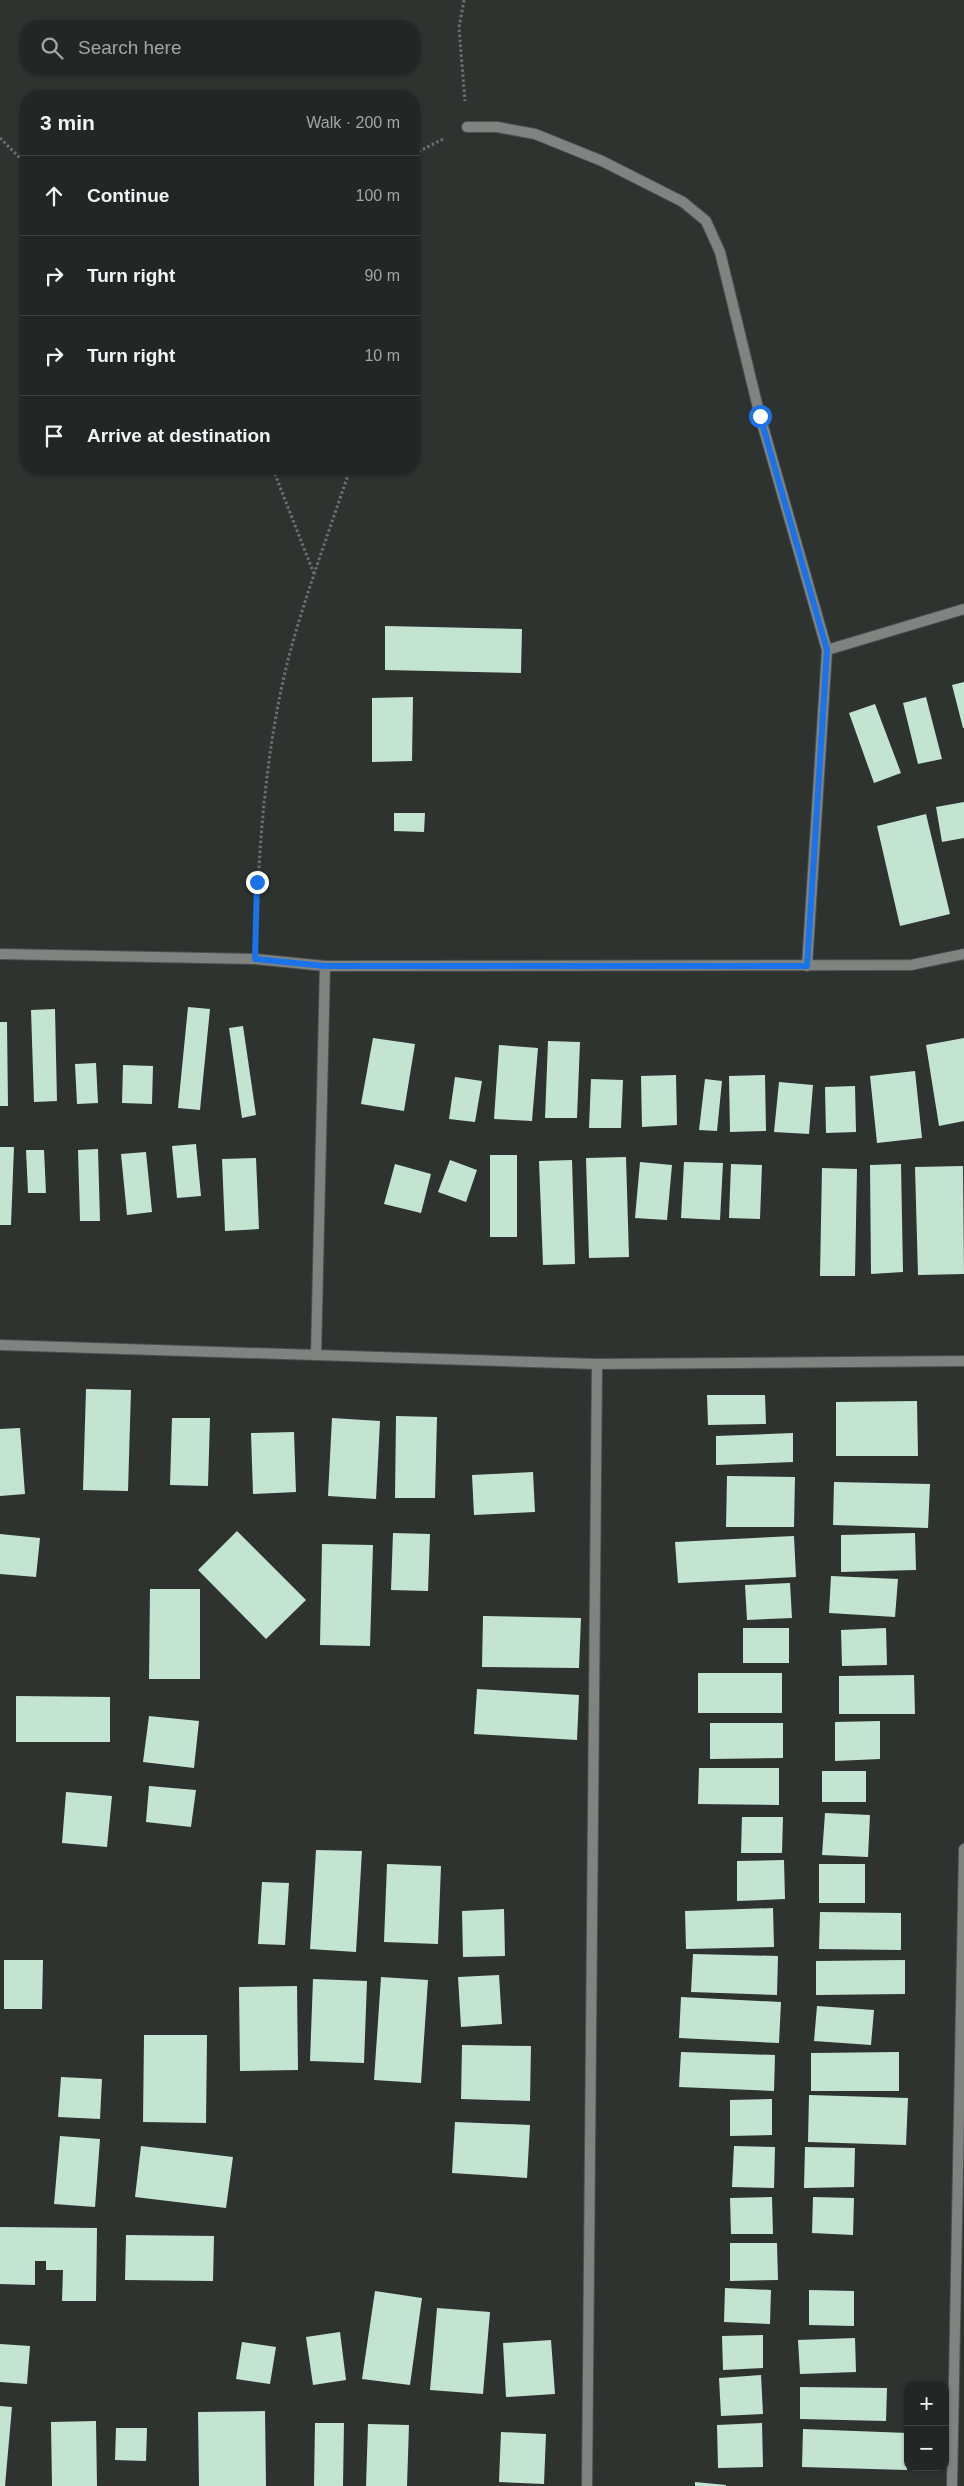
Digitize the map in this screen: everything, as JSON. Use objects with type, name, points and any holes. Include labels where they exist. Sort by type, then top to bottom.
[{"type":"street","points":[[468,128],[497,127],[535,134],[602,161],[683,202],[706,221],[720,252],[760,416],[827,650],[807,966]]},
{"type":"street","points":[[827,650],[964,609]]},
{"type":"street","points":[[0,954],[255,959],[325,966],[911,965],[964,954]]},
{"type":"street","points":[[316,1355],[325,966]]},
{"type":"street","points":[[0,1345],[597,1364],[964,1361]]},
{"type":"street","points":[[587,2486],[597,1364]]},
{"type":"street","points":[[952,2486],[960,2270],[964,1849]]},
{"type":"path","points":[[420,151],[468,128],[459,28],[464,0]]},
{"type":"path","points":[[0,138],[20,158]]},
{"type":"path","points":[[275,475],[314,574]]},
{"type":"path","points":[[255,959],[257,882],[272,739],[288,660],[314,574],[348,475]]},
{"type":"building","points":[[385,626],[522,629],[521,673],[385,670]]},
{"type":"building","points":[[964,682],[964,728],[963,728],[952,685]]},
{"type":"building","points":[[413,697],[412,761],[372,762],[372,698]]},
{"type":"building","points":[[926,697],[942,759],[918,764],[903,703]]},
{"type":"building","points":[[875,704],[901,773],[874,783],[849,713]]},
{"type":"building","points":[[964,802],[964,838],[942,842],[936,807]]},
{"type":"building","points":[[394,813],[425,813],[424,832],[394,831]]},
{"type":"building","points":[[926,814],[950,914],[900,926],[877,826]]},
{"type":"building","points":[[188,1007],[210,1009],[200,1110],[178,1108]]},
{"type":"building","points":[[55,1009],[57,1101],[34,1102],[31,1010]]},
{"type":"building","points":[[0,1022],[7,1022],[8,1106],[0,1106]]},
{"type":"building","points":[[243,1026],[256,1115],[242,1118],[229,1028]]},
{"type":"building","points":[[373,1038],[415,1044],[404,1111],[361,1104]]},
{"type":"building","points":[[964,1038],[964,1121],[939,1126],[926,1045]]},
{"type":"building","points":[[548,1041],[580,1042],[577,1118],[545,1118]]},
{"type":"building","points":[[499,1045],[538,1048],[532,1121],[494,1119]]},
{"type":"building","points":[[96,1063],[98,1103],[77,1104],[75,1064]]},
{"type":"building","points":[[123,1065],[153,1066],[152,1104],[122,1103]]},
{"type":"building","points":[[915,1071],[922,1138],[877,1143],[870,1076]]},
{"type":"building","points":[[676,1075],[677,1125],[642,1127],[641,1076]]},
{"type":"building","points":[[765,1075],[766,1131],[730,1132],[729,1076]]},
{"type":"building","points":[[455,1077],[482,1081],[475,1122],[449,1119]]},
{"type":"building","points":[[591,1079],[623,1080],[621,1128],[589,1128]]},
{"type":"building","points":[[705,1079],[722,1081],[717,1131],[699,1130]]},
{"type":"building","points":[[779,1082],[813,1085],[809,1134],[774,1132]]},
{"type":"building","points":[[855,1086],[856,1132],[826,1133],[825,1087]]},
{"type":"building","points":[[196,1144],[201,1196],[177,1198],[172,1146]]},
{"type":"building","points":[[0,1147],[14,1147],[11,1225],[0,1225]]},
{"type":"building","points":[[98,1149],[100,1221],[80,1221],[78,1150]]},
{"type":"building","points":[[26,1150],[44,1150],[46,1193],[28,1193]]},
{"type":"building","points":[[146,1152],[152,1212],[127,1215],[121,1154]]},
{"type":"building","points":[[490,1155],[517,1155],[517,1237],[490,1237]]},
{"type":"building","points":[[626,1157],[629,1257],[589,1258],[586,1158]]},
{"type":"building","points":[[256,1158],[259,1229],[225,1231],[222,1159]]},
{"type":"building","points":[[450,1160],[477,1170],[466,1202],[438,1192]]},
{"type":"building","points":[[572,1160],[575,1264],[543,1265],[539,1161]]},
{"type":"building","points":[[640,1162],[672,1165],[667,1220],[635,1218]]},
{"type":"building","points":[[684,1162],[723,1163],[720,1220],[681,1218]]},
{"type":"building","points":[[395,1164],[431,1174],[421,1213],[384,1204]]},
{"type":"building","points":[[731,1164],[762,1165],[760,1219],[729,1218]]},
{"type":"building","points":[[901,1164],[903,1272],[871,1274],[870,1165]]},
{"type":"building","points":[[963,1166],[964,1274],[918,1275],[915,1167]]},
{"type":"building","points":[[822,1168],[857,1169],[855,1276],[820,1276]]},
{"type":"building","points":[[86,1389],[131,1390],[128,1491],[83,1490]]},
{"type":"building","points":[[707,1395],[765,1395],[766,1424],[708,1425]]},
{"type":"building","points":[[917,1401],[918,1456],[836,1456],[836,1402]]},
{"type":"building","points":[[396,1416],[437,1417],[435,1498],[395,1498]]},
{"type":"building","points":[[172,1418],[210,1418],[208,1486],[170,1485]]},
{"type":"building","points":[[332,1418],[380,1421],[376,1499],[328,1496]]},
{"type":"building","points":[[20,1428],[25,1494],[0,1496],[0,1429]]},
{"type":"building","points":[[294,1432],[296,1492],[253,1494],[251,1433]]},
{"type":"building","points":[[793,1433],[793,1462],[716,1465],[716,1436]]},
{"type":"building","points":[[533,1472],[535,1512],[474,1515],[472,1475]]},
{"type":"building","points":[[727,1476],[795,1477],[794,1527],[726,1527]]},
{"type":"building","points":[[834,1482],[930,1484],[928,1528],[833,1525]]},
{"type":"building","points":[[237,1531],[306,1600],[266,1639],[198,1570]]},
{"type":"building","points":[[393,1533],[430,1534],[428,1591],[391,1590]]},
{"type":"building","points":[[915,1533],[916,1570],[841,1572],[841,1535]]},
{"type":"building","points":[[0,1534],[40,1538],[36,1577],[0,1574]]},
{"type":"building","points":[[794,1536],[796,1577],[678,1583],[675,1542]]},
{"type":"building","points":[[322,1544],[373,1545],[370,1646],[320,1645]]},
{"type":"building","points":[[831,1576],[898,1579],[895,1617],[829,1613]]},
{"type":"building","points":[[790,1583],[792,1618],[747,1620],[745,1585]]},
{"type":"building","points":[[150,1589],[200,1589],[200,1679],[149,1679]]},
{"type":"building","points":[[483,1616],[581,1618],[579,1668],[482,1667]]},
{"type":"building","points":[[743,1628],[789,1628],[789,1663],[743,1663]]},
{"type":"building","points":[[886,1628],[887,1665],[842,1666],[841,1630]]},
{"type":"building","points":[[698,1673],[782,1673],[782,1713],[698,1713]]},
{"type":"building","points":[[914,1675],[915,1714],[839,1714],[839,1676]]},
{"type":"building","points":[[477,1689],[579,1695],[577,1740],[474,1734]]},
{"type":"building","points":[[16,1696],[110,1697],[110,1742],[16,1742]]},
{"type":"building","points":[[149,1716],[199,1721],[194,1768],[143,1762]]},
{"type":"building","points":[[880,1721],[880,1759],[835,1761],[835,1722]]},
{"type":"building","points":[[710,1723],[783,1723],[783,1758],[710,1759]]},
{"type":"building","points":[[699,1768],[779,1768],[779,1805],[698,1804]]},
{"type":"building","points":[[822,1771],[866,1771],[866,1802],[822,1802]]},
{"type":"building","points":[[149,1786],[196,1790],[191,1827],[146,1822]]},
{"type":"building","points":[[66,1792],[112,1796],[107,1847],[62,1843]]},
{"type":"building","points":[[825,1813],[870,1815],[868,1857],[822,1855]]},
{"type":"building","points":[[742,1817],[783,1817],[782,1853],[741,1853]]},
{"type":"building","points":[[316,1850],[362,1851],[356,1952],[310,1949]]},
{"type":"building","points":[[784,1860],[785,1899],[737,1901],[737,1861]]},
{"type":"building","points":[[387,1864],[441,1866],[438,1944],[384,1942]]},
{"type":"building","points":[[819,1864],[865,1864],[865,1903],[819,1903]]},
{"type":"building","points":[[262,1882],[289,1883],[285,1945],[258,1944]]},
{"type":"building","points":[[773,1908],[774,1947],[686,1949],[685,1911]]},
{"type":"building","points":[[504,1909],[505,1956],[463,1957],[462,1911]]},
{"type":"building","points":[[820,1912],[901,1913],[901,1950],[819,1949]]},
{"type":"building","points":[[693,1954],[778,1956],[777,1995],[691,1992]]},
{"type":"building","points":[[4,1960],[43,1960],[42,2009],[4,2009]]},
{"type":"building","points":[[905,1960],[905,1994],[816,1995],[816,1961]]},
{"type":"building","points":[[499,1975],[502,2024],[461,2027],[458,1977]]},
{"type":"building","points":[[381,1977],[428,1980],[421,2083],[374,2080]]},
{"type":"building","points":[[313,1979],[367,1981],[364,2063],[310,2061]]},
{"type":"building","points":[[297,1986],[298,2070],[240,2071],[239,1987]]},
{"type":"building","points":[[681,1997],[781,2002],[779,2043],[679,2038]]},
{"type":"building","points":[[817,2006],[874,2010],[871,2045],[814,2041]]},
{"type":"building","points":[[144,2035],[207,2035],[206,2123],[143,2122]]},
{"type":"building","points":[[462,2045],[531,2046],[530,2101],[461,2099]]},
{"type":"building","points":[[681,2052],[775,2055],[774,2091],[679,2087]]},
{"type":"building","points":[[899,2052],[899,2091],[811,2091],[811,2053]]},
{"type":"building","points":[[61,2077],[102,2079],[100,2119],[58,2117]]},
{"type":"building","points":[[809,2095],[908,2098],[906,2145],[808,2142]]},
{"type":"building","points":[[772,2099],[772,2135],[730,2136],[730,2100]]},
{"type":"building","points":[[455,2122],[530,2125],[527,2178],[452,2173]]},
{"type":"building","points":[[60,2136],[100,2139],[95,2207],[54,2204]]},
{"type":"building","points":[[141,2146],[233,2157],[226,2208],[135,2197]]},
{"type":"building","points":[[734,2146],[775,2147],[774,2188],[732,2187]]},
{"type":"building","points":[[805,2147],[855,2148],[854,2187],[804,2188]]},
{"type":"building","points":[[772,2197],[773,2234],[731,2234],[730,2198]]},
{"type":"building","points":[[813,2197],[854,2198],[853,2235],[812,2233]]},
{"type":"building","points":[[0,2227],[97,2228],[96,2301],[62,2301],[63,2270],[46,2270],[46,2261],[35,2261],[35,2285],[0,2284]]},
{"type":"building","points":[[126,2235],[214,2236],[213,2281],[125,2280]]},
{"type":"building","points":[[730,2243],[777,2243],[778,2280],[730,2281]]},
{"type":"building","points":[[725,2288],[771,2290],[770,2324],[724,2322]]},
{"type":"building","points":[[809,2290],[854,2291],[854,2326],[809,2325]]},
{"type":"building","points":[[375,2291],[422,2298],[410,2385],[362,2379]]},
{"type":"building","points":[[437,2308],[490,2312],[483,2394],[430,2390]]},
{"type":"building","points":[[340,2332],[346,2380],[313,2385],[306,2337]]},
{"type":"building","points":[[763,2335],[763,2368],[723,2370],[722,2336]]},
{"type":"building","points":[[855,2338],[856,2372],[800,2374],[798,2340]]},
{"type":"building","points":[[551,2340],[555,2394],[506,2397],[503,2343]]},
{"type":"building","points":[[242,2342],[276,2347],[270,2384],[236,2379]]},
{"type":"building","points":[[0,2344],[30,2346],[27,2384],[0,2382]]},
{"type":"building","points":[[761,2375],[763,2414],[721,2416],[719,2378]]},
{"type":"building","points":[[800,2387],[887,2388],[886,2421],[800,2419]]},
{"type":"building","points":[[0,2406],[12,2407],[5,2486],[0,2486]]},
{"type":"building","points":[[265,2411],[266,2486],[199,2486],[198,2412]]},
{"type":"building","points":[[96,2421],[97,2486],[52,2486],[51,2422]]},
{"type":"building","points":[[315,2423],[344,2423],[343,2486],[314,2486]]},
{"type":"building","points":[[762,2423],[763,2467],[718,2468],[717,2425]]},
{"type":"building","points":[[368,2424],[409,2425],[407,2486],[366,2486]]},
{"type":"building","points":[[116,2428],[147,2428],[146,2461],[115,2460]]},
{"type":"building","points":[[803,2429],[904,2433],[904,2470],[802,2467]]},
{"type":"building","points":[[501,2432],[546,2434],[544,2484],[499,2482]]},
{"type":"building","points":[[695,2482],[726,2485],[726,2486],[695,2486]]},
{"type":"route","points":[[257,882],[255,959],[325,966],[807,966],[827,650],[760,416]]}]
